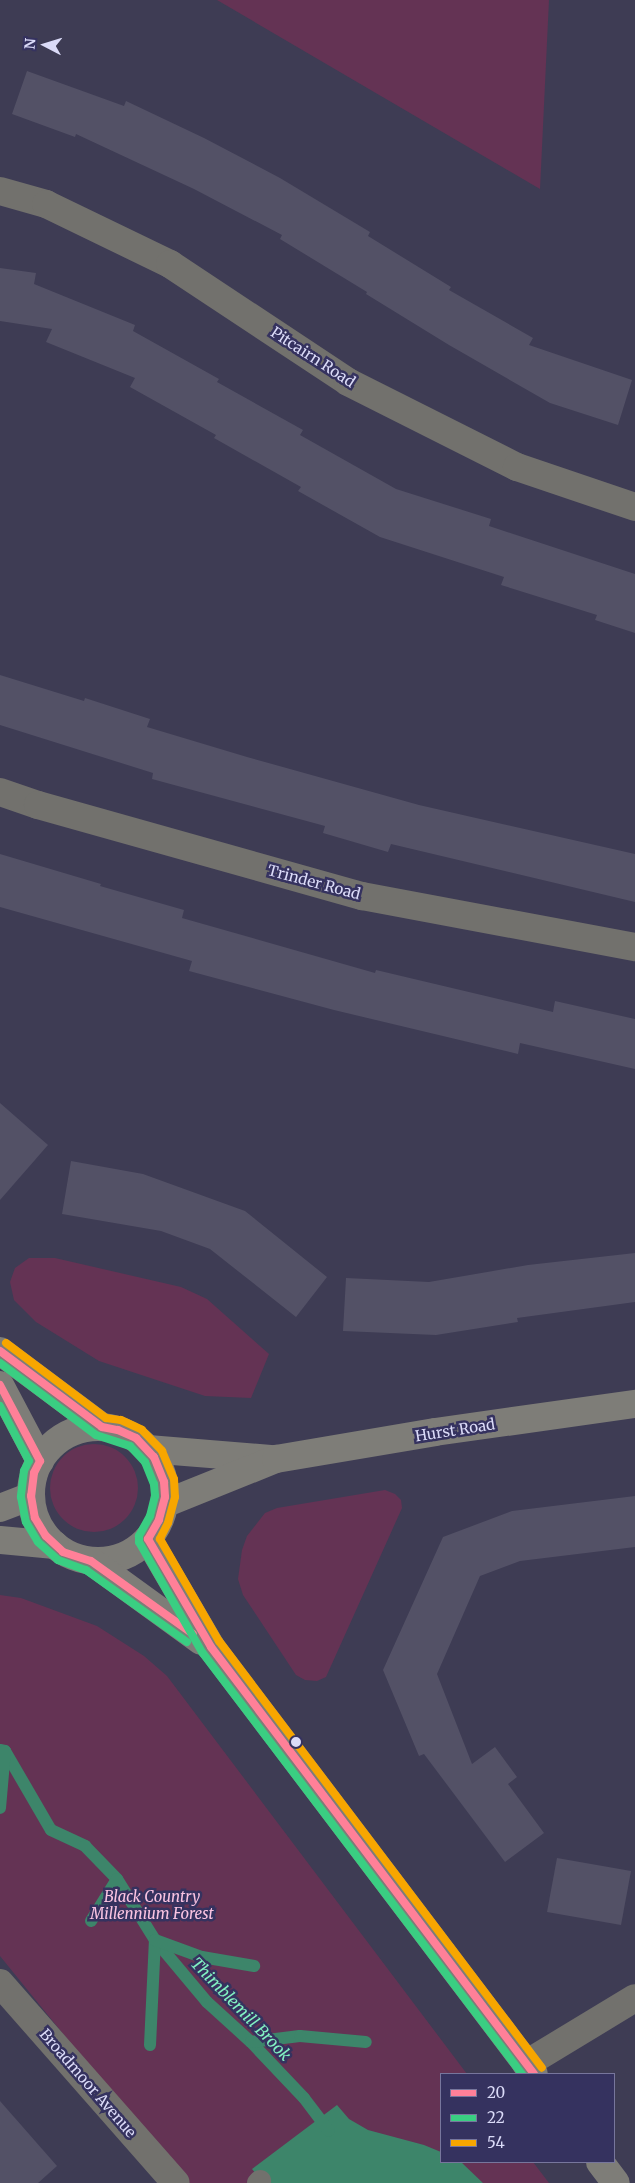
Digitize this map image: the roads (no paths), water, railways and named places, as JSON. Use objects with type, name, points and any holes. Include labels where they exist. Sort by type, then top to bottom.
[{"type":"street","name":"Pitcairn Road","points":[[0,191],[46,204],[170,264],[348,382],[517,468],[635,507]]},
{"type":"street","name":"Trinder Road","points":[[0,792],[362,896],[635,947]]},
{"type":"street","points":[[0,1351],[102,1427]]},
{"type":"street","points":[[0,1385],[40,1461]]},
{"type":"street","name":"Hurst Road","points":[[164,1504],[276,1459],[435,1432],[635,1404]]},
{"type":"street","points":[[102,1427],[125,1432],[148,1449],[158,1463],[162,1475],[165,1488],[164,1504],[160,1520],[148,1539],[123,1556],[104,1561],[92,1561],[72,1556],[54,1545],[35,1518],[31,1496],[34,1473],[40,1461],[53,1444],[66,1435],[84,1428],[102,1427]]},
{"type":"street","name":"Hurst Road","points":[[148,1449],[276,1459]]},
{"type":"street","points":[[0,1508],[31,1496]]},
{"type":"street","points":[[148,1539],[211,1647],[530,2069],[635,1998]]},
{"type":"street","points":[[0,1540],[54,1545]]},
{"type":"street","points":[[92,1561],[211,1647]]},
{"type":"street","name":"Broadmoor Avenue","points":[[0,1982],[176,2183]]},
{"type":"street","points":[[601,2163],[616,2183]]},
{"type":"waterway","name":"Thimblemill Brook","points":[[0,1750],[5,1751],[51,1830],[85,1846],[117,1879],[155,1940],[207,2002],[251,2042],[304,2098],[329,2131]]},
{"type":"waterway","points":[[0,1808],[5,1751]]},
{"type":"waterway","points":[[91,1921],[117,1879]]},
{"type":"waterway","name":"Thimblemill Brook","points":[[150,2045],[155,1940],[202,1957],[254,1966]]},
{"type":"waterway","points":[[251,2042],[300,2036],[366,2042]]},
{"type":"park label","name":"Black Country Millennium Forest","points":[[152,1904]]}]
